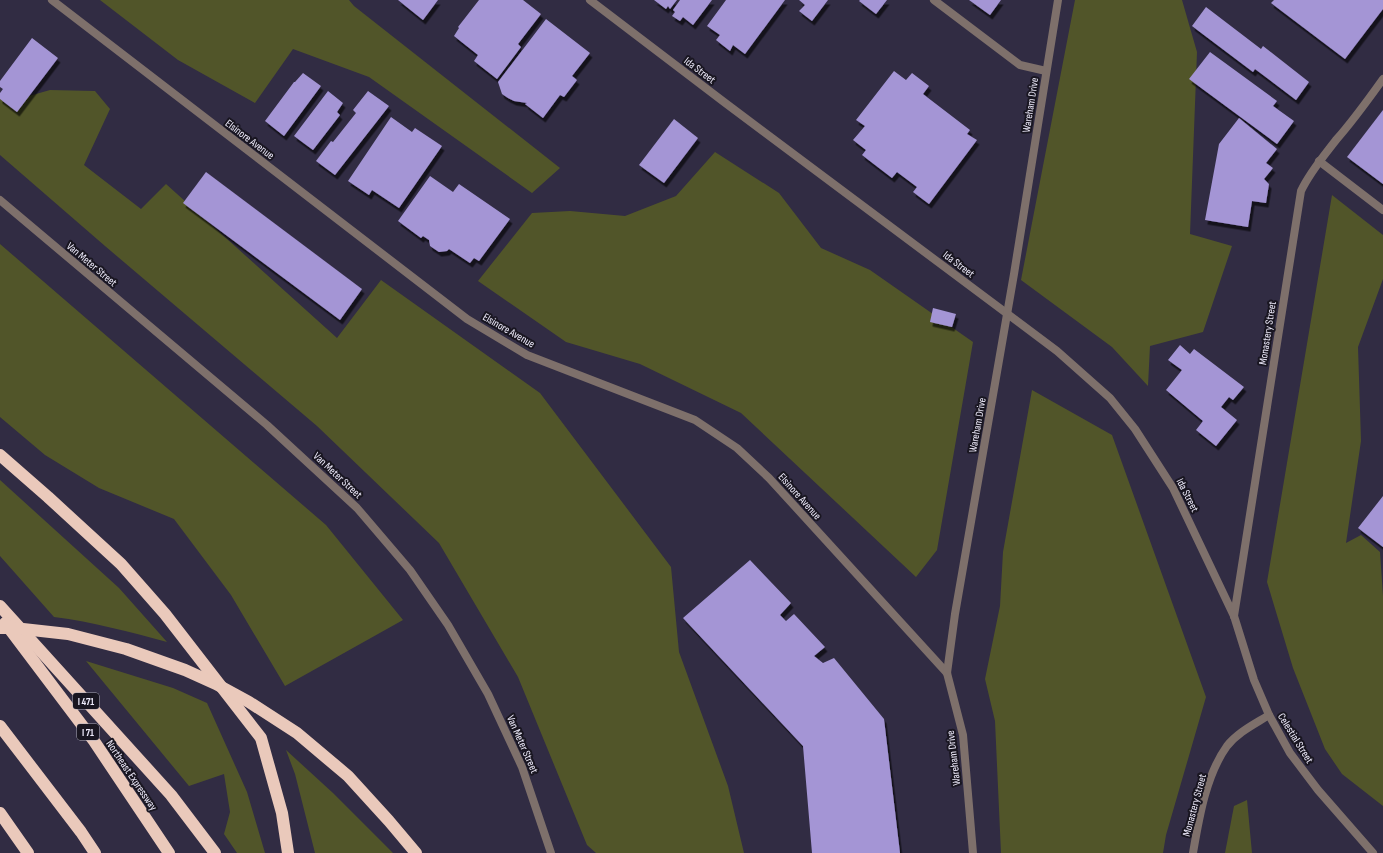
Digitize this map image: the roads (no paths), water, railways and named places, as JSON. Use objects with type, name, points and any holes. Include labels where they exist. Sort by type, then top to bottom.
[{"type":"highway","points":[[0,455],[121,564],[165,614],[261,738],[282,813],[288,853]]},
{"type":"highway","name":"I 471","points":[[0,606],[171,795],[215,853]]},
{"type":"highway","name":"Northeast Expressway","points":[[0,616],[94,741],[170,853]]},
{"type":"highway","points":[[0,628],[14,628],[68,634],[119,647],[185,670],[216,684],[249,702],[297,733],[348,776],[416,853]]},
{"type":"highway","points":[[0,726],[81,832],[94,853]]},
{"type":"highway","points":[[0,813],[28,853]]},
{"type":"street","name":"Elsinore Avenue","points":[[52,0],[467,319],[527,355],[695,420],[737,448],[769,478],[947,673]]},
{"type":"street","name":"Ida Street","points":[[590,0],[1057,351],[1110,398],[1135,430],[1173,488],[1234,616]]},
{"type":"street","points":[[934,0],[1020,65],[1046,71]]},
{"type":"street","name":"Wareham Drive","points":[[973,853],[963,735],[947,673],[955,614],[1014,274],[1058,0]]},
{"type":"street","name":"Monastery Street","points":[[1234,616],[1299,200],[1306,181],[1319,161],[1383,79]]},
{"type":"street","points":[[1319,161],[1383,210]]},
{"type":"street","name":"Van Meter Street","points":[[0,200],[267,425],[357,508],[405,564],[448,625],[488,694],[522,767],[551,853]]},
{"type":"street","name":"Celestial Street","points":[[1234,616],[1254,680],[1269,715],[1290,752],[1332,807],[1373,853]]},
{"type":"street","name":"Monastery Street","points":[[1193,853],[1198,824],[1207,791],[1222,755],[1236,737],[1269,715]]}]
